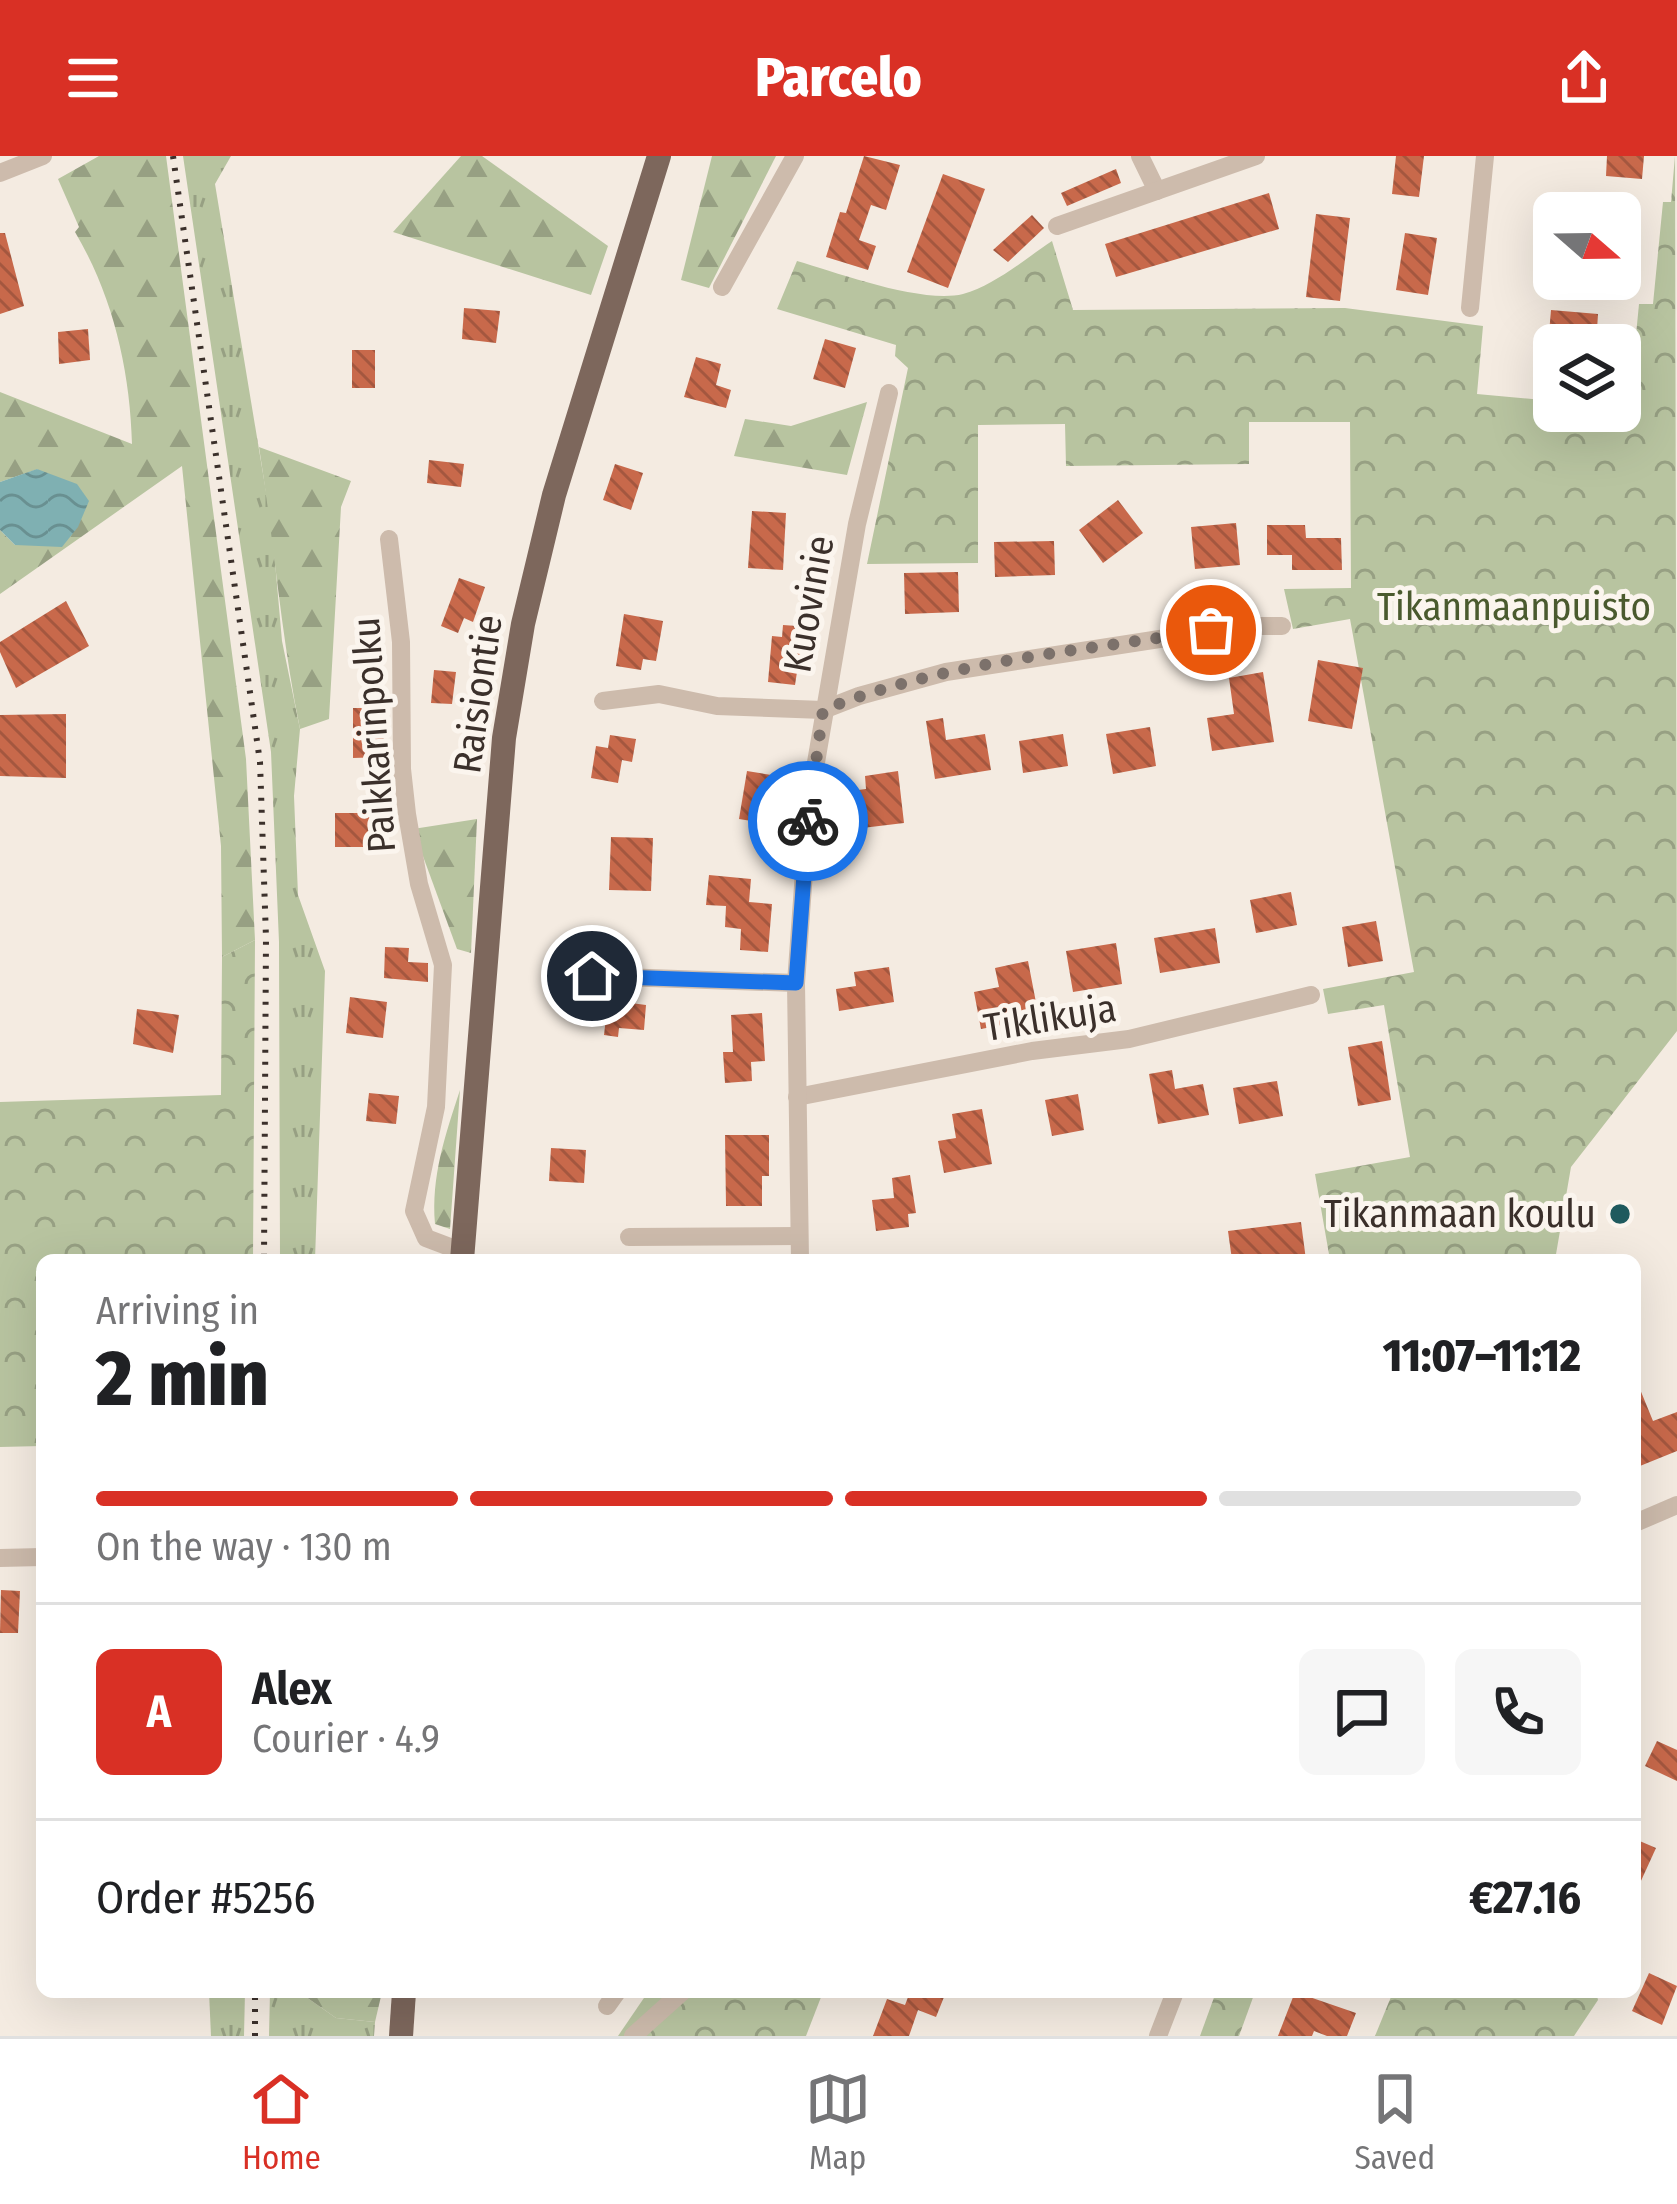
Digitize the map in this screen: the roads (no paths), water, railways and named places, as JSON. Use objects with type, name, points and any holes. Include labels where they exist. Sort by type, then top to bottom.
[{"type":"main road","name":"Raisiontie","points":[[462,1254],[504,738],[523,624],[554,496],[658,156]]},
{"type":"main road","points":[[400,2036],[403,1998]]},
{"type":"street","points":[[0,172],[43,156]]},
{"type":"street","points":[[722,287],[795,156]]},
{"type":"street","points":[[1140,156],[1157,191]]},
{"type":"street","points":[[1058,226],[1256,156]]},
{"type":"street","points":[[1471,308],[1485,156]]},
{"type":"street","name":"Kuovinie","points":[[800,1254],[796,983],[809,803],[856,524],[889,393]]},
{"type":"street","name":"Paikkarinpolku","points":[[389,539],[401,642],[406,814],[444,979],[436,1107],[414,1211],[426,1238],[458,1254]]},
{"type":"street","points":[[603,701],[658,694],[717,706],[823,710],[946,672],[1244,626],[1282,626]]},
{"type":"street","points":[[592,976],[796,983]]},
{"type":"street","name":"Tiklikuja","points":[[797,1097],[1032,1052],[1129,1039],[1311,995]]},
{"type":"street","points":[[629,1237],[798,1236]]},
{"type":"street","points":[[1641,1520],[1677,1505]]},
{"type":"street","points":[[0,1558],[36,1557]]},
{"type":"street","points":[[633,2036],[675,1998]]},
{"type":"street","points":[[1157,2036],[1173,1998]]},
{"type":"water","points":[[37,469],[77,484],[89,501],[78,527],[62,547],[15,545],[0,530],[0,482]]},
{"type":"railway","points":[[173,156],[260,762],[266,938],[264,1254]]},
{"type":"railway","points":[[255,1998],[255,2036]]},
{"type":"place","name":"Tikanmaan koulu","points":[[1620,1214]]},
{"type":"park label","name":"Tikanmaanpuisto","points":[[1514,607]]}]
